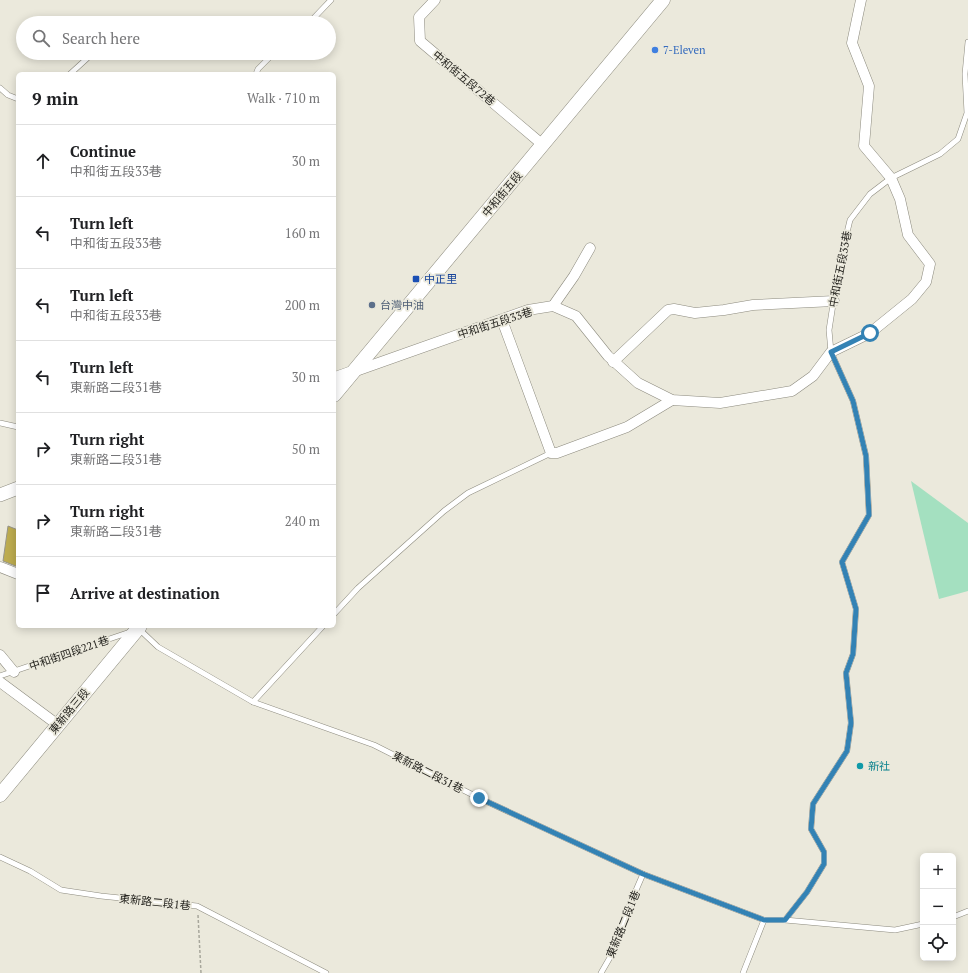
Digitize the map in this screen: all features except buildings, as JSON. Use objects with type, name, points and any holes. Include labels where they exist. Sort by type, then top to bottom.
[{"type":"main road","name":"中和街五段","points":[[336,392],[663,0]]},
{"type":"main road","name":"東新路三段","points":[[0,795],[136,628]]},
{"type":"street","name":"中和街五段72巷","points":[[435,0],[419,17],[420,41],[543,145]]},
{"type":"street","points":[[590,248],[574,276],[553,306],[576,316],[613,362],[638,383],[672,400],[720,403],[792,391],[812,376],[831,352],[870,333],[912,299],[926,282],[930,264],[908,235],[900,199],[891,178],[864,146],[869,86],[852,43],[861,0]]},
{"type":"street","points":[[613,362],[668,310],[674,309],[695,313],[753,305],[834,301]]},
{"type":"street","name":"中和街五段33巷","points":[[351,373],[528,310],[553,306]]},
{"type":"street","points":[[502,320],[551,454],[558,453],[627,427],[672,400]]},
{"type":"street","points":[[336,378],[351,373]]},
{"type":"street","points":[[0,495],[16,489]]},
{"type":"street","points":[[0,567],[16,573]]},
{"type":"street","points":[[0,656],[14,672]]},
{"type":"street","points":[[0,682],[58,725]]},
{"type":"lane","points":[[316,16],[331,0]]},
{"type":"lane","name":"中和街五段33巷","points":[[785,920],[807,892],[824,864],[824,852],[811,829],[813,804],[847,751],[851,723],[846,673],[853,654],[856,609],[842,562],[869,515],[866,456],[853,401],[831,352],[829,330],[839,266],[850,220],[870,194],[891,178],[940,154],[958,139],[967,113],[965,74],[968,42]]},
{"type":"lane","points":[[72,72],[85,60]]},
{"type":"lane","points":[[257,72],[258,68],[267,60]]},
{"type":"lane","points":[[0,88],[8,95],[16,98]]},
{"type":"lane","points":[[0,424],[16,427]]},
{"type":"lane","points":[[336,612],[358,588],[444,511],[468,493],[551,454]]},
{"type":"lane","name":"中和街四段221巷","points":[[0,676],[134,628]]},
{"type":"lane","name":"東新路二段31巷","points":[[138,628],[158,647],[253,702],[374,745],[479,798],[643,874],[764,920],[785,920],[895,930],[920,925]]},
{"type":"lane","points":[[253,702],[321,628]]},
{"type":"lane","name":"東新路二段1巷","points":[[0,857],[30,871],[61,890],[101,896],[197,906],[326,973]]},
{"type":"lane","name":"東新路二段1巷","points":[[601,973],[612,954],[624,918],[643,874]]},
{"type":"lane","points":[[956,916],[968,910]]},
{"type":"lane","points":[[743,973],[764,920]]},
{"type":"path","points":[[197,906],[201,973]]},
{"type":"green space","points":[[911,481],[968,523],[968,591],[939,599]]},
{"type":"place","name":"7-Eleven","points":[[655,50]]},
{"type":"place","name":"中正里","points":[[416,279]]},
{"type":"place","name":"台灣中油","points":[[372,305]]},
{"type":"place","name":"新社","points":[[860,766]]},
{"type":"route","points":[[479,798],[643,874],[764,920],[785,920],[807,892],[824,864],[824,852],[811,829],[813,804],[847,751],[851,723],[846,673],[853,654],[856,609],[842,562],[869,515],[866,456],[853,401],[831,352],[870,333]]}]
